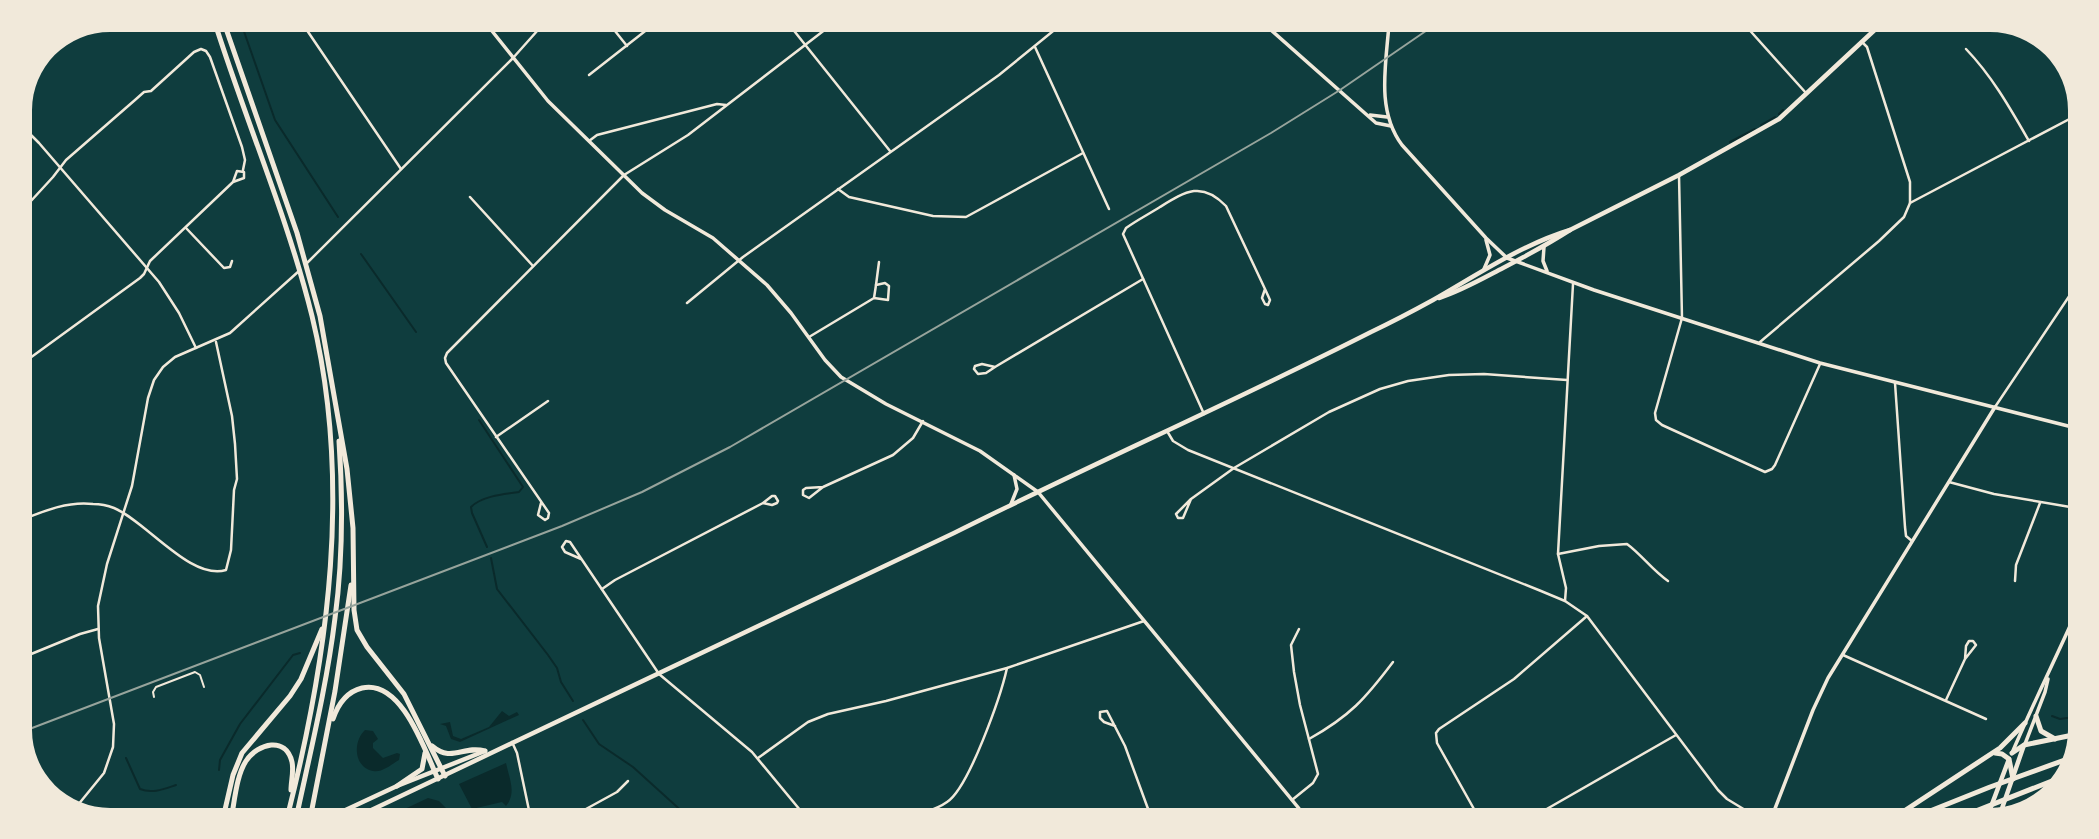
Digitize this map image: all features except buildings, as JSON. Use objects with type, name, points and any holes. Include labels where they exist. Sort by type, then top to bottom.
[{"type":"highway","points":[[218,32],[288,234],[312,317],[329,417],[333,529],[328,607],[316,686],[289,808]]},
{"type":"highway","points":[[227,32],[308,272],[326,342],[347,469],[354,557],[351,611],[313,808]]},
{"type":"highway","points":[[299,808],[324,689],[337,604],[342,482],[337,417]]},
{"type":"highway","points":[[351,611],[362,639],[404,694],[446,776]]},
{"type":"highway","points":[[225,808],[233,775],[242,753],[301,679],[326,620]]},
{"type":"highway","points":[[328,731],[344,698],[355,690],[382,690],[396,701],[407,715],[438,779]]},
{"type":"highway","points":[[2036,716],[2041,731],[2055,739]]},
{"type":"highway","points":[[1909,808],[1992,754],[2025,723]]},
{"type":"highway","points":[[2011,762],[2024,746],[2067,736]]},
{"type":"highway","points":[[429,743],[449,755],[470,749],[485,751]]},
{"type":"highway","points":[[233,808],[244,764],[260,747],[267,745],[283,748],[292,761],[289,808]]},
{"type":"highway","points":[[397,786],[422,769],[425,750]]},
{"type":"highway","points":[[1992,754],[2000,753],[2011,762],[2013,779]]},
{"type":"highway","points":[[1939,808],[2060,762]]},
{"type":"highway","points":[[1984,808],[2044,784]]},
{"type":"main road","points":[[493,32],[548,101],[624,175],[655,203],[713,238],[767,285],[841,377],[878,400],[981,451],[1038,492],[1299,808]]},
{"type":"main road","points":[[1273,32],[1378,124],[1391,126]]},
{"type":"main road","points":[[1388,32],[1384,90],[1387,117],[1391,126],[1402,145],[1507,258],[1820,363],[2068,426]]},
{"type":"main road","points":[[1434,299],[1451,294],[1544,247],[1570,230],[1772,124],[1873,32]]},
{"type":"main road","points":[[1368,115],[1387,117]]},
{"type":"main road","points":[[376,808],[1204,414],[1373,331],[1484,269],[1552,235],[1570,230]]},
{"type":"main road","points":[[1484,269],[1490,255],[1486,238]]},
{"type":"main road","points":[[1544,247],[1543,261],[1548,273]]},
{"type":"main road","points":[[1775,808],[1813,710],[1843,655],[1995,407]]},
{"type":"main road","points":[[1011,504],[1017,489],[1013,473]]},
{"type":"main road","points":[[2011,762],[2024,746],[2068,630]]},
{"type":"main road","points":[[1991,808],[2025,723],[2048,677]]},
{"type":"main road","points":[[350,808],[434,771],[497,749]]},
{"type":"main road","points":[[2002,806],[2013,779]]},
{"type":"street","points":[[308,32],[401,169]]},
{"type":"street","points":[[80,801],[104,773],[113,747],[113,711],[97,614],[102,584],[125,515],[154,380],[169,361],[230,333],[292,278],[536,32]]},
{"type":"street","points":[[616,32],[627,46]]},
{"type":"street","points":[[589,75],[644,32]]},
{"type":"street","points":[[794,32],[890,152]]},
{"type":"street","points":[[541,503],[444,358],[624,175],[673,146],[822,32]]},
{"type":"street","points":[[687,303],[739,260],[1052,32]]},
{"type":"street","points":[[1751,32],[1808,94]]},
{"type":"street","points":[[1759,343],[1904,217],[1910,203],[1910,182],[1867,47],[1863,43]]},
{"type":"street","points":[[1035,47],[1109,209]]},
{"type":"street","points":[[1966,49],[1991,78],[2029,141]]},
{"type":"street","points":[[32,199],[66,160],[195,51],[204,50],[210,57],[242,146],[245,160],[244,178],[233,182],[150,261],[140,278],[32,357]]},
{"type":"street","points":[[589,141],[597,135],[652,120],[717,104],[727,105]]},
{"type":"street","points":[[1910,203],[2067,120]]},
{"type":"street","points":[[32,137],[159,282],[179,313],[196,348]]},
{"type":"street","points":[[838,189],[849,197],[933,216],[967,217],[1083,153]]},
{"type":"street","points":[[233,182],[236,172],[243,170]]},
{"type":"street","points":[[1678,175],[1682,318],[1655,413],[1656,420],[1765,472],[1775,465],[1820,363]]},
{"type":"street","points":[[1204,414],[1123,234],[1126,228],[1180,195],[1191,191],[1204,191],[1216,195],[1226,206],[1265,289]]},
{"type":"street","points":[[470,197],[533,265]]},
{"type":"street","points":[[186,228],[224,268],[230,267],[232,261]]},
{"type":"street","points":[[874,298],[879,262]]},
{"type":"street","points":[[995,367],[982,364],[974,369],[978,374],[982,374],[995,367],[1143,279]]},
{"type":"street","points":[[1565,601],[1566,588],[1558,554],[1573,282]]},
{"type":"street","points":[[809,337],[874,298],[888,300],[889,286],[885,283],[876,285]]},
{"type":"street","points":[[1995,407],[2067,299]]},
{"type":"street","points":[[32,516],[59,506],[80,503],[110,507],[198,568],[220,572],[227,569],[237,479],[232,416],[215,341]]},
{"type":"street","points":[[1191,499],[1183,518],[1178,518],[1178,511],[1191,499],[1234,468],[1347,402],[1399,384],[1437,376],[1471,374],[1567,380]]},
{"type":"street","points":[[1895,383],[1905,527],[1906,536],[1912,541]]},
{"type":"street","points":[[496,437],[548,401]]},
{"type":"street","points":[[823,487],[806,488],[803,495],[808,498],[823,487],[893,455],[913,438],[923,421]]},
{"type":"street","points":[[1167,430],[1173,441],[1188,450],[1578,608],[1587,616],[1720,793],[1743,808]]},
{"type":"street","points":[[1949,482],[2068,507]]},
{"type":"street","points":[[602,589],[763,503]]},
{"type":"street","points":[[2015,581],[2016,565],[2040,503]]},
{"type":"street","points":[[581,559],[564,551],[563,543],[570,541],[659,674],[758,758],[799,808]]},
{"type":"street","points":[[1558,554],[1628,544],[1657,574],[1668,581]]},
{"type":"street","points":[[1473,808],[1437,743],[1438,729],[1514,678],[1587,616]]},
{"type":"street","points":[[758,758],[808,722],[828,714],[1007,668],[1144,621]]},
{"type":"street","points":[[32,654],[98,629]]},
{"type":"street","points":[[1292,800],[1317,777],[1299,701],[1291,645],[1299,629]]},
{"type":"street","points":[[1946,700],[1965,659],[1976,646],[1973,641],[1969,641],[1966,646],[1965,659]]},
{"type":"street","points":[[1843,655],[1986,719]]},
{"type":"street","points":[[1309,739],[1348,715],[1369,694],[1393,662]]},
{"type":"street","points":[[936,808],[946,803],[963,784],[1003,688],[1007,668]]},
{"type":"street","points":[[1115,726],[1104,722],[1100,718],[1100,712],[1107,711],[1115,726],[1125,746],[1148,808]]},
{"type":"street","points":[[1548,808],[1676,735]]},
{"type":"street","points":[[512,742],[517,753],[529,808]]},
{"type":"street","points":[[588,808],[617,792],[628,781]]},
{"type":"lane","points":[[154,696],[153,690],[156,687],[195,672],[200,675],[204,687]]},
{"type":"water","points":[[502,711],[509,716],[517,712],[519,715],[460,742],[451,739],[446,726],[440,724],[450,722],[453,736],[461,739],[489,727]]},
{"type":"water","points":[[365,730],[373,731],[378,739],[373,743],[373,748],[383,758],[397,753],[400,754],[399,760],[376,771],[366,769],[357,753],[358,740]]},
{"type":"water","points":[[506,763],[512,791],[506,806],[502,802],[471,808],[459,784]]},
{"type":"water","points":[[428,798],[439,801],[446,808],[407,808]]},
{"type":"waterway","points":[[244,32],[275,120],[338,217]]},
{"type":"waterway","points":[[1779,114],[1783,110]]},
{"type":"waterway","points":[[1761,125],[1775,117]]},
{"type":"waterway","points":[[1730,142],[1755,129]]},
{"type":"waterway","points":[[361,254],[416,332]]},
{"type":"waterway","points":[[479,420],[523,487],[519,492],[487,498],[471,507],[487,547]]},
{"type":"waterway","points":[[491,558],[497,589],[557,668],[561,682],[573,701]]},
{"type":"waterway","points":[[219,770],[220,760],[240,724],[293,655],[300,653]]},
{"type":"waterway","points":[[2052,716],[2068,718]]},
{"type":"waterway","points":[[583,720],[599,744],[633,767],[678,808]]},
{"type":"waterway","points":[[126,758],[140,789],[154,791],[176,785]]},
{"type":"railway","points":[[32,728],[562,526],[642,492],[730,447],[1271,133],[1424,32]]}]
